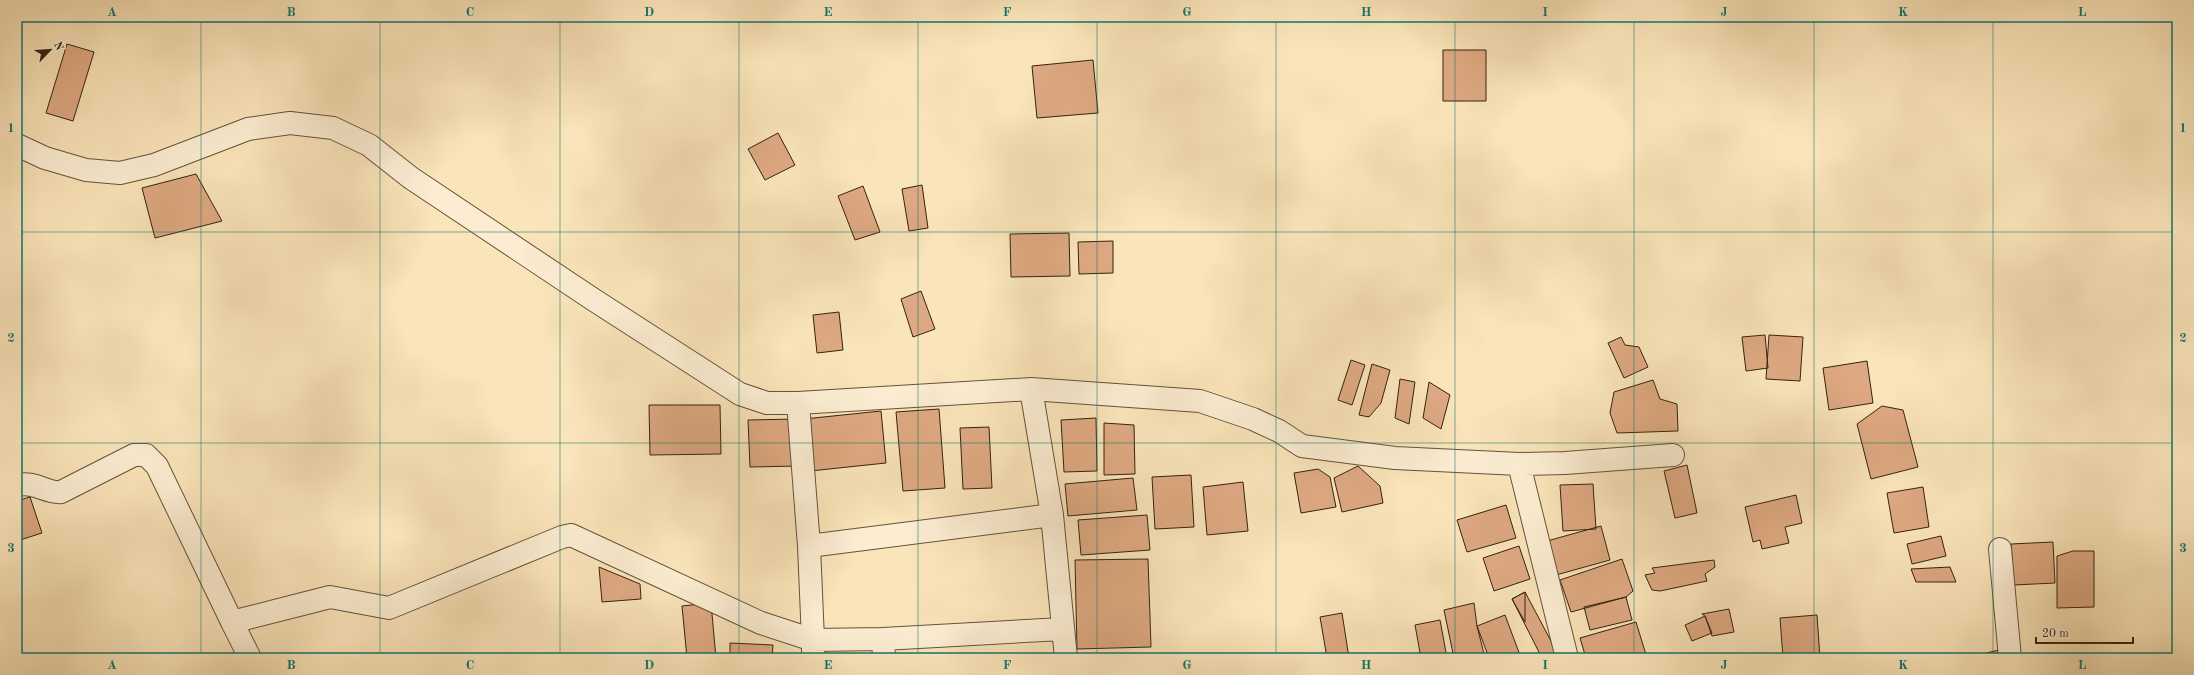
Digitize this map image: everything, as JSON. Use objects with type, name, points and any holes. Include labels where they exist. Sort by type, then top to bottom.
[{"type":"street","points":[[17,145],[45,158],[86,170],[120,173],[154,165],[248,129],[290,122],[333,128],[369,145],[411,178],[594,300],[740,394],[766,403],[798,403],[1031,389],[1200,401],[1253,419],[1279,431],[1302,446],[1395,458],[1519,464],[1565,463],[1673,455]]},
{"type":"street","points":[[1031,389],[1052,516],[1066,658]]},
{"type":"street","points":[[798,403],[809,546],[813,649]]},
{"type":"street","points":[[17,485],[37,485],[56,493],[61,492],[134,455],[146,455],[157,466],[250,658]]},
{"type":"street","points":[[1519,464],[1567,658]]},
{"type":"street","points":[[809,546],[1052,516]]},
{"type":"street","points":[[232,622],[330,597],[390,608],[562,537],[571,535],[761,623],[813,649],[883,649],[1062,629]]},
{"type":"street","points":[[2000,549],[2010,658]]},
{"type":"building","points":[[67,44],[94,52],[73,121],[46,113]]},
{"type":"building","points":[[1443,50],[1486,50],[1486,101],[1443,101]]},
{"type":"building","points":[[1093,60],[1098,113],[1037,118],[1032,66]]},
{"type":"building","points":[[778,133],[795,165],[765,180],[748,149]]},
{"type":"building","points":[[196,174],[222,221],[155,238],[142,188]]},
{"type":"building","points":[[922,185],[928,228],[909,231],[902,189]]},
{"type":"building","points":[[863,186],[880,232],[855,240],[838,196]]},
{"type":"building","points":[[1069,233],[1070,276],[1011,277],[1010,234]]},
{"type":"building","points":[[1113,241],[1113,273],[1079,274],[1078,242]]},
{"type":"building","points":[[921,291],[935,329],[913,337],[901,299]]},
{"type":"building","points":[[839,312],[843,350],[817,353],[813,315]]},
{"type":"building","points":[[1765,335],[1768,368],[1746,371],[1742,337]]},
{"type":"building","points":[[1769,335],[1803,337],[1800,381],[1766,379]]},
{"type":"building","points":[[1621,337],[1625,345],[1639,347],[1648,367],[1624,378],[1608,343]]},
{"type":"building","points":[[1351,360],[1365,365],[1352,405],[1338,400]]},
{"type":"building","points":[[1867,361],[1873,403],[1829,410],[1823,368]]},
{"type":"building","points":[[1372,364],[1390,370],[1381,403],[1369,417],[1359,415]]},
{"type":"building","points":[[1400,379],[1415,382],[1409,424],[1395,418]]},
{"type":"building","points":[[1653,380],[1660,399],[1677,404],[1678,431],[1617,433],[1610,413],[1614,392]]},
{"type":"building","points":[[1429,382],[1450,395],[1441,429],[1423,418]]},
{"type":"building","points":[[649,405],[720,405],[721,454],[650,455]]},
{"type":"building","points":[[1882,406],[1903,410],[1918,467],[1871,479],[1857,424]]},
{"type":"building","points":[[939,409],[945,488],[903,491],[896,412]]},
{"type":"building","points":[[881,411],[886,463],[810,471],[804,419]]},
{"type":"building","points":[[1096,418],[1097,471],[1064,472],[1061,420]]},
{"type":"building","points":[[796,419],[798,466],[750,467],[748,420]]},
{"type":"building","points":[[1104,423],[1134,425],[1135,474],[1104,475]]},
{"type":"building","points":[[989,427],[992,488],[963,489],[960,428]]},
{"type":"building","points":[[1687,465],[1697,513],[1675,518],[1664,471]]},
{"type":"building","points":[[1358,466],[1380,486],[1383,503],[1342,512],[1334,478]]},
{"type":"building","points":[[1318,469],[1330,477],[1336,507],[1301,513],[1294,473]]},
{"type":"building","points":[[1191,475],[1194,527],[1155,529],[1152,477]]},
{"type":"building","points":[[1133,478],[1137,510],[1068,516],[1065,484]]},
{"type":"building","points":[[1243,482],[1248,531],[1207,535],[1203,487]]},
{"type":"building","points":[[1593,484],[1596,529],[1563,531],[1560,485]]},
{"type":"building","points":[[1923,487],[1929,527],[1894,533],[1887,493]]},
{"type":"building","points":[[1796,495],[1802,523],[1785,527],[1789,543],[1762,549],[1760,540],[1753,542],[1745,507]]},
{"type":"building","points":[[30,497],[42,533],[17,541],[17,501]]},
{"type":"building","points":[[1506,505],[1516,538],[1467,552],[1457,520]]},
{"type":"building","points":[[1147,515],[1150,550],[1081,555],[1078,520]]},
{"type":"building","points":[[1601,526],[1610,560],[1556,575],[1547,541]]},
{"type":"building","points":[[1941,536],[1946,556],[1912,564],[1907,544]]},
{"type":"building","points":[[2053,542],[2055,583],[2014,585],[2011,544]]},
{"type":"building","points":[[1519,546],[1530,579],[1494,591],[1483,558]]},
{"type":"building","points":[[2073,551],[2094,551],[2094,607],[2057,608],[2057,556]]},
{"type":"building","points":[[1148,559],[1151,647],[1077,649],[1075,560]]},
{"type":"building","points":[[1622,559],[1633,591],[1626,597],[1571,612],[1560,580]]},
{"type":"building","points":[[1714,560],[1715,567],[1705,574],[1707,581],[1660,591],[1652,590],[1645,575],[1655,573],[1652,568]]},
{"type":"building","points":[[599,567],[640,584],[641,599],[602,602]]},
{"type":"building","points":[[1950,567],[1956,582],[1916,582],[1911,569]]},
{"type":"building","points":[[1525,592],[1525,622],[1512,599]]},
{"type":"building","points":[[1525,592],[1560,658],[1542,658],[1512,599]]},
{"type":"building","points":[[1626,597],[1632,620],[1590,630],[1584,607]]},
{"type":"building","points":[[711,603],[716,658],[687,658],[682,606]]},
{"type":"building","points":[[1474,603],[1477,626],[1485,658],[1454,658],[1444,610]]},
{"type":"building","points":[[1729,609],[1734,632],[1712,636],[1705,616],[1702,614]]},
{"type":"building","points":[[1342,613],[1349,658],[1327,658],[1320,617]]},
{"type":"building","points":[[1505,615],[1521,658],[1489,658],[1477,626]]},
{"type":"building","points":[[1817,615],[1820,658],[1783,658],[1780,618]]},
{"type":"building","points":[[1705,616],[1712,633],[1692,641],[1685,625]]},
{"type":"building","points":[[1440,620],[1447,658],[1421,658],[1415,625]]},
{"type":"building","points":[[1636,622],[1647,658],[1586,658],[1580,638]]},
{"type":"building","points":[[730,643],[773,645],[772,658],[730,658]]},
{"type":"building","points":[[2004,649],[2006,658],[1964,658]]}]
